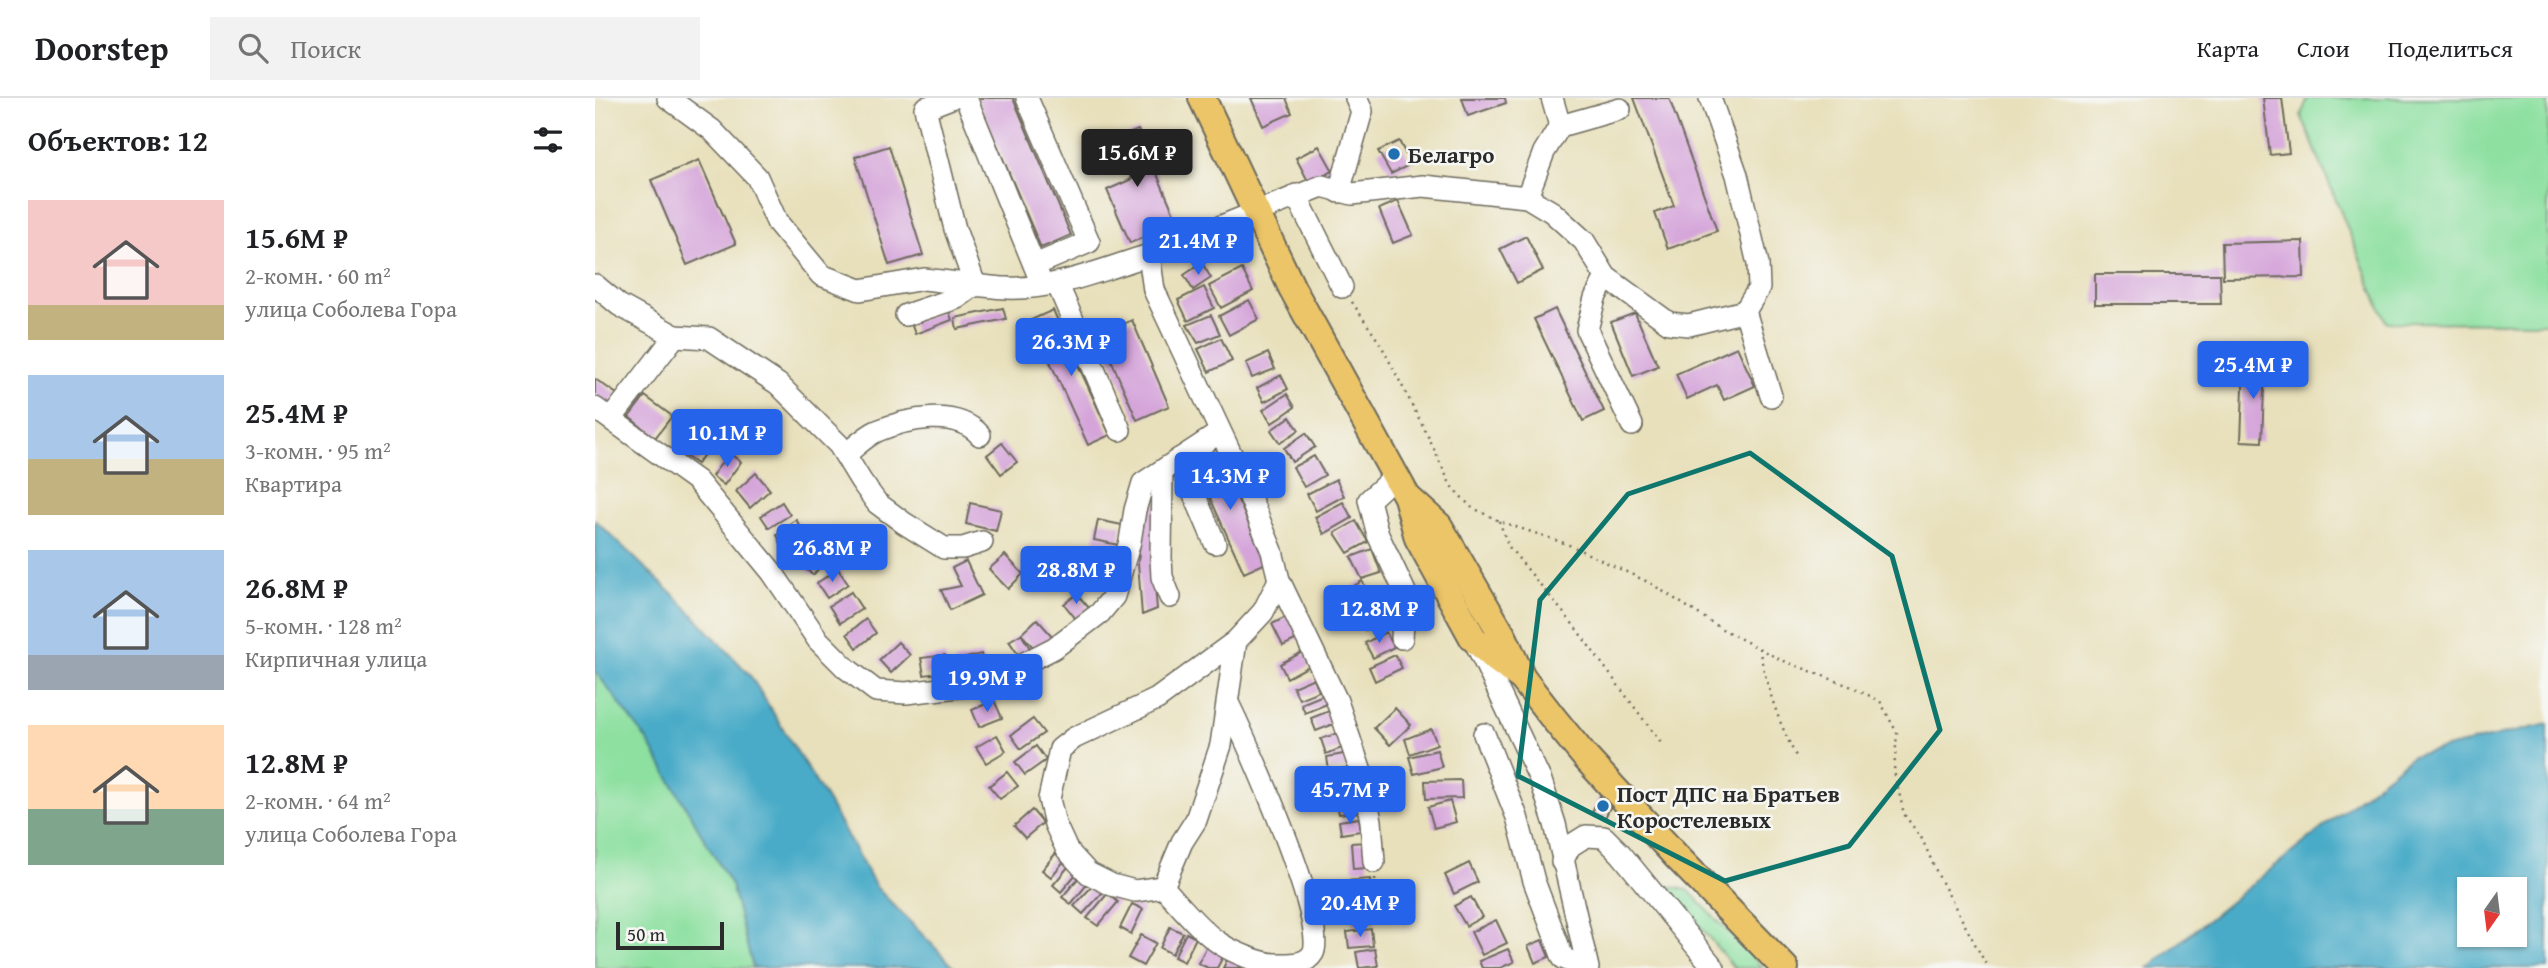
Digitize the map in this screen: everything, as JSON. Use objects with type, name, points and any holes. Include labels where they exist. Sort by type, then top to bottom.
[{"type":"main road","points":[[1202,98],[1292,288],[1401,486],[1419,538],[1473,638],[1522,678]]},
{"type":"main road","points":[[1401,486],[1439,526],[1504,638],[1522,678],[1586,758],[1785,968]]},
{"type":"street","points":[[668,98],[712,130],[757,177],[777,222],[821,275],[860,290],[924,279],[1008,289],[1049,284],[1149,255],[1322,186],[1352,194],[1423,186],[1527,197],[1552,212],[1584,241],[1606,277],[1669,323],[1689,326],[1745,311],[1759,288],[1758,264],[1737,175],[1710,98]]},
{"type":"street","points":[[951,98],[925,108],[955,229],[975,285]]},
{"type":"street","points":[[966,98],[1035,265],[1049,284],[1120,430]]},
{"type":"street","points":[[1027,98],[1089,242],[1035,265]]},
{"type":"street","points":[[1339,192],[1361,111],[1356,98]]},
{"type":"street","points":[[1552,98],[1560,126]]},
{"type":"street","points":[[1527,197],[1544,152],[1560,126],[1620,110]]},
{"type":"street","points":[[1296,195],[1342,287]]},
{"type":"street","points":[[1149,255],[1154,290],[1240,473],[1272,551],[1279,580],[1337,701],[1358,763],[1371,821],[1374,862]]},
{"type":"street","points":[[1606,277],[1595,298],[1587,330],[1632,425]]},
{"type":"street","points":[[595,285],[619,304],[675,336],[709,338],[778,384],[839,445],[877,503],[904,523],[944,548],[963,548],[982,542]]},
{"type":"street","points":[[906,315],[957,298],[975,285]]},
{"type":"street","points":[[1745,311],[1772,396]]},
{"type":"street","points":[[675,336],[603,413],[698,481],[772,572],[818,640],[846,668],[876,691],[925,692],[983,684],[1054,648],[1100,613],[1114,596],[1143,484],[1219,433]]},
{"type":"street","points":[[846,454],[874,432],[915,420],[946,419],[973,427],[980,435]]},
{"type":"street","points":[[1170,465],[1215,543]]},
{"type":"street","points":[[1170,465],[1162,576],[1171,597]]},
{"type":"street","points":[[1401,486],[1369,500],[1378,535],[1405,592],[1402,638]]},
{"type":"street","points":[[1163,887],[1136,891],[1112,885],[1088,873],[1067,850],[1055,824],[1049,799],[1060,750],[1074,738],[1157,699],[1236,641],[1263,612],[1279,580]]},
{"type":"street","points":[[1473,638],[1541,781],[1555,824],[1587,965],[1563,958],[1534,881],[1517,817],[1485,734]]},
{"type":"street","points":[[1163,887],[1182,842],[1196,820],[1221,745],[1236,641]]},
{"type":"street","points":[[1163,887],[1215,940],[1249,957],[1270,964],[1298,963],[1313,954],[1315,946],[1311,920],[1297,869],[1259,771],[1228,703]]},
{"type":"street","points":[[1562,862],[1570,845],[1585,836],[1604,837],[1714,968]]},
{"type":"path","points":[[1342,287],[1381,345],[1451,486],[1471,507],[1499,521],[1567,544],[1650,583],[1759,649],[1880,701],[1897,733],[1894,772],[1905,814],[1922,839],[1938,875],[1988,968]]},
{"type":"path","points":[[1499,521],[1510,547],[1661,743]]},
{"type":"path","points":[[1759,649],[1766,685],[1778,719],[1798,760]]},
{"type":"path","points":[[1374,862],[1378,913]]},
{"type":"highlighted area","points":[[1750,453],[1892,556],[1940,730],[1849,846],[1725,881],[1518,776],[1540,600],[1628,494]]},
{"type":"green space","points":[[2308,98],[2548,98],[2548,323],[2386,322],[2301,115]]},
{"type":"green space","points":[[595,638],[868,968],[595,968]]},
{"type":"green space","points":[[1667,886],[1688,890],[1763,968],[1734,968]]},
{"type":"water","points":[[595,520],[679,600],[750,675],[828,802],[876,887],[955,968],[753,968],[731,885],[647,740],[595,671]]},
{"type":"water","points":[[2548,724],[2548,968],[2148,968],[2412,756]]},
{"type":"building","points":[[977,98],[1013,98],[1071,235],[1041,248]]},
{"type":"building","points":[[1251,98],[1286,98],[1292,113],[1263,126]]},
{"type":"building","points":[[1462,98],[1505,98],[1506,103],[1468,116]]},
{"type":"building","points":[[1634,98],[1669,98],[1717,231],[1668,249],[1655,213],[1674,206]]},
{"type":"building","points":[[2263,98],[2282,98],[2289,153],[2270,155]]},
{"type":"building","points":[[1138,130],[1178,223],[1130,243],[1107,190],[1132,179],[1121,155],[1098,164],[1092,149]]},
{"type":"building","points":[[1399,141],[1411,164],[1391,174],[1378,151]]},
{"type":"building","points":[[889,146],[923,255],[889,265],[855,157]]},
{"type":"building","points":[[1319,146],[1333,171],[1309,183],[1296,158]]},
{"type":"building","points":[[699,160],[736,244],[687,265],[651,180]]},
{"type":"building","points":[[1398,201],[1413,235],[1393,243],[1379,209]]},
{"type":"building","points":[[1526,236],[1543,270],[1517,283],[1500,249]]},
{"type":"building","points":[[2303,241],[2304,277],[2223,278],[2222,243]]},
{"type":"building","points":[[1202,263],[1211,278],[1193,290],[1184,275]]},
{"type":"building","points":[[1242,269],[1253,291],[1221,308],[1209,286]]},
{"type":"building","points":[[2095,274],[2220,274],[2221,304],[2095,304]]},
{"type":"building","points":[[1204,287],[1214,308],[1188,321],[1178,300]]},
{"type":"building","points":[[1249,300],[1259,319],[1229,335],[1219,316]]},
{"type":"building","points":[[1003,308],[1006,319],[957,329],[955,318]]},
{"type":"building","points":[[948,309],[952,320],[915,334],[911,323]]},
{"type":"building","points":[[1555,309],[1604,411],[1583,421],[1534,319]]},
{"type":"building","points":[[1053,310],[1110,435],[1088,445],[1031,320]]},
{"type":"building","points":[[1635,313],[1658,366],[1633,376],[1611,322]]},
{"type":"building","points":[[1211,315],[1220,334],[1198,343],[1187,325]]},
{"type":"building","points":[[1132,320],[1169,406],[1137,420],[1100,334]]},
{"type":"building","points":[[1221,338],[1232,361],[1209,372],[1198,349]]},
{"type":"building","points":[[1737,347],[1755,386],[1724,400],[1717,385],[1687,399],[1676,374]]},
{"type":"building","points":[[1268,353],[1275,369],[1252,378],[1246,363]]},
{"type":"building","points":[[2244,361],[2265,362],[2262,442],[2241,441]]},
{"type":"building","points":[[1281,375],[1288,389],[1264,402],[1257,388]]},
{"type":"building","points":[[595,379],[617,394],[609,407],[595,397]]},
{"type":"building","points":[[1287,394],[1295,407],[1272,423],[1263,410]]},
{"type":"building","points":[[645,396],[672,416],[655,438],[629,417]]},
{"type":"building","points":[[1290,417],[1299,430],[1280,443],[1271,430]]},
{"type":"building","points":[[697,431],[713,442],[697,464],[681,453]]},
{"type":"building","points":[[1306,433],[1315,447],[1292,462],[1284,448]]},
{"type":"building","points":[[1002,443],[1017,462],[1001,474],[987,455]]},
{"type":"building","points":[[1217,452],[1266,563],[1244,573],[1194,462]]},
{"type":"building","points":[[729,453],[741,462],[724,485],[712,476]]},
{"type":"building","points":[[1314,456],[1325,475],[1304,487],[1293,467]]},
{"type":"building","points":[[756,473],[770,490],[750,508],[736,491]]},
{"type":"building","points":[[1336,479],[1344,496],[1316,511],[1307,494]]},
{"type":"building","points":[[1157,493],[1153,562],[1157,609],[1142,615],[1138,563],[1144,494]]},
{"type":"building","points":[[782,502],[790,515],[769,528],[761,516]]},
{"type":"building","points":[[1343,502],[1352,518],[1324,534],[1315,517]]},
{"type":"building","points":[[970,503],[1001,510],[996,531],[966,524]]},
{"type":"building","points":[[796,519],[807,541],[785,552],[777,535]]},
{"type":"building","points":[[1098,520],[1122,525],[1119,545],[1094,540]]},
{"type":"building","points":[[1356,521],[1368,542],[1348,553],[1335,533]]},
{"type":"building","points":[[817,547],[829,557],[813,575],[801,565]]},
{"type":"building","points":[[1372,549],[1381,573],[1362,579],[1351,557]]},
{"type":"building","points":[[1005,555],[1023,574],[1008,589],[989,569]]},
{"type":"building","points":[[966,561],[982,595],[950,610],[941,590],[961,586],[952,568]]},
{"type":"building","points":[[838,569],[848,584],[827,598],[817,583]]},
{"type":"building","points":[[1362,581],[1376,604],[1357,609],[1346,591]]},
{"type":"building","points":[[851,592],[862,609],[840,623],[829,606]]},
{"type":"building","points":[[1077,594],[1089,608],[1076,619],[1064,604]]},
{"type":"building","points":[[1389,604],[1395,621],[1365,630],[1360,613]]},
{"type":"building","points":[[1290,615],[1301,637],[1283,646],[1272,624]]},
{"type":"building","points":[[866,619],[876,633],[857,648],[847,634]]},
{"type":"building","points":[[1037,619],[1052,636],[1036,650],[1021,634]]},
{"type":"building","points":[[1386,632],[1394,647],[1373,658],[1365,643]]},
{"type":"building","points":[[1021,634],[1033,653],[1022,660],[1009,641]]},
{"type":"building","points":[[898,642],[910,655],[891,673],[879,660]]},
{"type":"building","points":[[1304,651],[1311,665],[1287,678],[1280,664]]},
{"type":"building","points":[[981,654],[986,673],[959,680],[954,661]]},
{"type":"building","points":[[945,655],[948,672],[924,675],[921,658]]},
{"type":"building","points":[[1395,655],[1402,668],[1375,681],[1369,667]]},
{"type":"building","points":[[1314,678],[1319,691],[1299,699],[1293,687]]},
{"type":"building","points":[[1323,695],[1327,704],[1305,713],[1301,704]]},
{"type":"building","points":[[994,700],[1002,718],[979,727],[972,710]]},
{"type":"building","points":[[1395,708],[1411,725],[1390,745],[1374,728]]},
{"type":"building","points":[[1332,710],[1337,723],[1316,731],[1311,718]]},
{"type":"building","points":[[1033,719],[1044,733],[1021,749],[1011,735]]},
{"type":"building","points":[[1431,729],[1437,744],[1410,754],[1405,739]]},
{"type":"building","points":[[1340,732],[1345,747],[1326,754],[1321,739]]},
{"type":"building","points":[[997,735],[1006,751],[986,763],[976,747]]},
{"type":"building","points":[[1036,746],[1046,760],[1025,775],[1015,762]]},
{"type":"building","points":[[1437,750],[1442,767],[1414,774],[1409,757]]},
{"type":"building","points":[[1349,753],[1351,767],[1329,771],[1327,757]]},
{"type":"building","points":[[1007,772],[1018,786],[1000,799],[989,786]]},
{"type":"building","points":[[1355,773],[1359,790],[1335,795],[1331,778]]},
{"type":"building","points":[[1461,780],[1462,798],[1426,799],[1425,781]]},
{"type":"building","name":"Пост ДПС на Братьев Коростелевых","points":[[1601,794],[1613,801],[1605,818],[1592,812]]},
{"type":"building","points":[[1356,796],[1358,812],[1339,814],[1336,798]]},
{"type":"building","points":[[1450,801],[1456,822],[1434,828],[1428,807]]},
{"type":"building","points":[[1032,810],[1043,823],[1025,838],[1014,826]]},
{"type":"building","points":[[1359,818],[1361,831],[1341,834],[1339,821]]},
{"type":"building","points":[[1366,842],[1368,868],[1353,869],[1351,843]]},
{"type":"building","points":[[1056,853],[1065,860],[1051,877],[1042,870]]},
{"type":"building","points":[[1469,863],[1478,882],[1454,894],[1445,875]]},
{"type":"building","points":[[1068,867],[1076,874],[1061,892],[1053,885]]},
{"type":"building","points":[[1081,875],[1089,882],[1071,904],[1062,897]]},
{"type":"building","points":[[1370,879],[1372,900],[1347,902],[1345,881]]},
{"type":"building","points":[[1095,883],[1104,891],[1083,914],[1074,906]]},
{"type":"building","points":[[1108,893],[1118,902],[1098,926],[1087,918]]},
{"type":"building","points":[[1471,897],[1482,917],[1466,926],[1454,906]]},
{"type":"building","points":[[1132,904],[1143,909],[1131,934],[1120,928]]},
{"type":"building","points":[[1373,905],[1374,923],[1353,925],[1351,907]]},
{"type":"building","points":[[1496,920],[1507,943],[1482,955],[1471,932]]},
{"type":"building","points":[[1170,927],[1183,933],[1172,954],[1160,948]]},
{"type":"building","points":[[1371,929],[1373,946],[1349,948],[1347,932]]},
{"type":"building","points":[[1186,933],[1196,938],[1184,962],[1174,957]]},
{"type":"building","points":[[1141,935],[1156,943],[1143,966],[1128,958]]},
{"type":"building","points":[[1542,940],[1549,957],[1535,963],[1528,946]]},
{"type":"building","points":[[1208,944],[1225,953],[1217,968],[1208,968],[1198,963]]},
{"type":"building","points":[[1375,949],[1378,966],[1359,968],[1356,952]]},
{"type":"building","points":[[1508,949],[1514,962],[1500,968],[1482,968],[1479,961]]},
{"type":"building","points":[[1229,956],[1245,964],[1242,968],[1223,968]]},
{"type":"place","name":"Белагро","points":[[1394,154]]},
{"type":"place","name":"Пост ДПС на Братьев Коростелевых","points":[[1603,806]]}]
